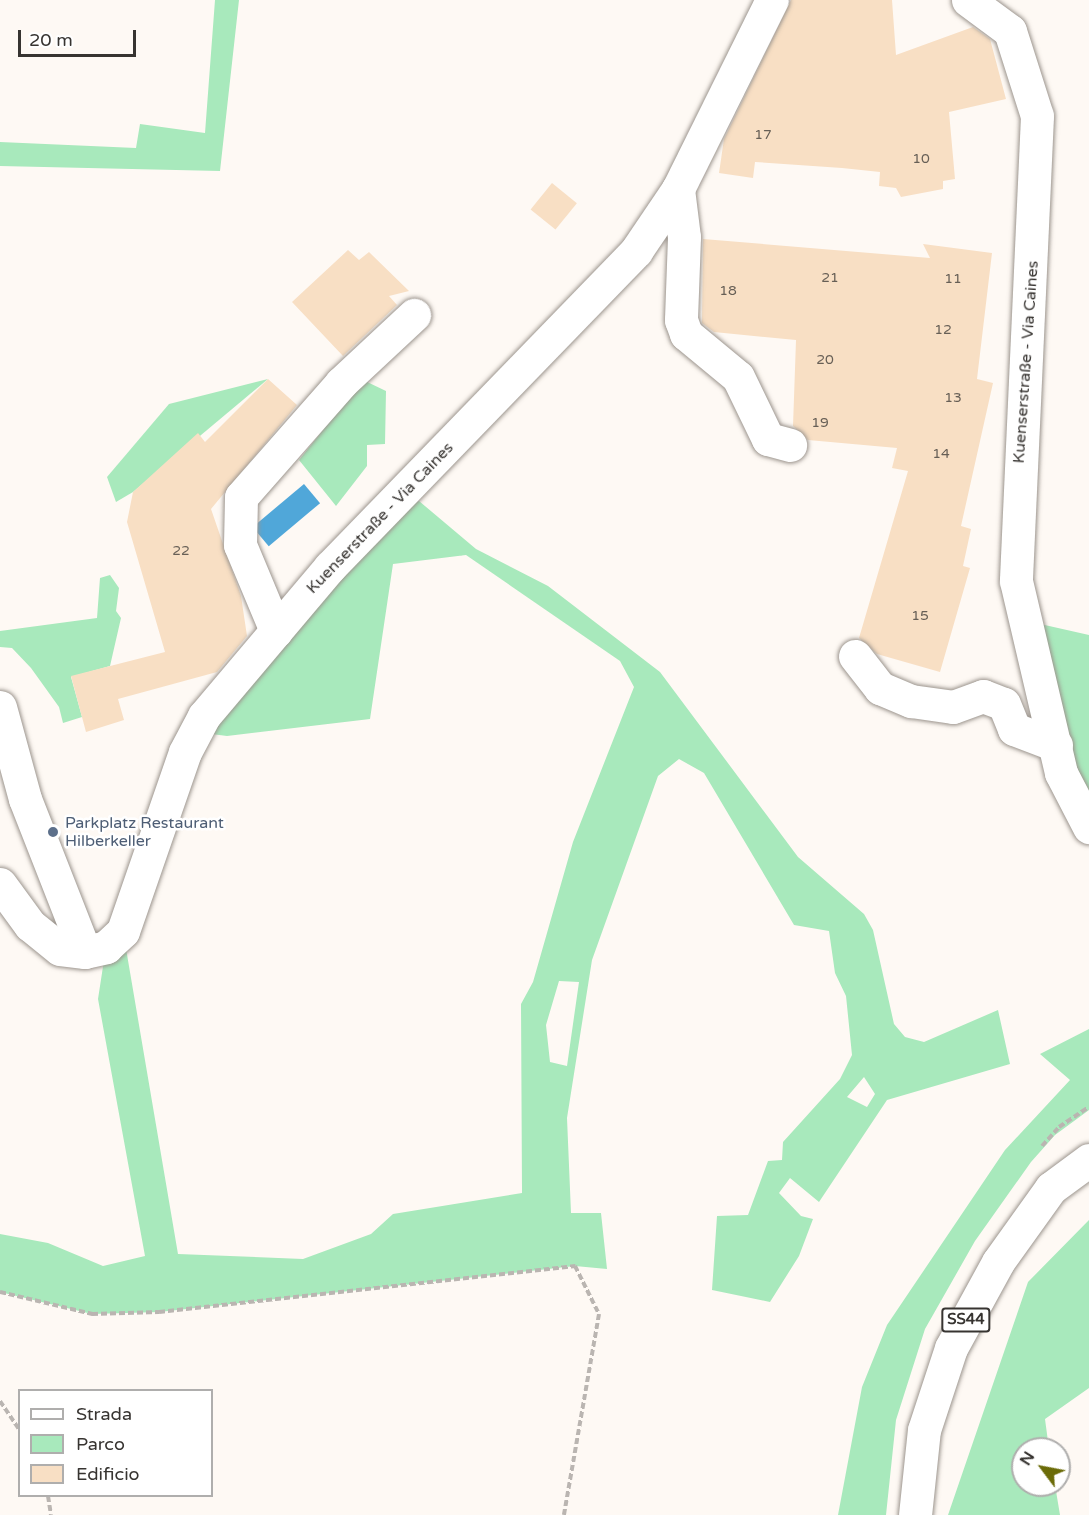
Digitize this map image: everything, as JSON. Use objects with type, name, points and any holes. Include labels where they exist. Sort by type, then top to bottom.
[{"type":"street","name":"Kuenserstraße - Via Caines","points":[[85,952],[106,947],[123,931],[185,752],[204,716],[330,567],[636,251],[678,189],[772,0]]},
{"type":"street","name":"Kuenserstraße - Via Caines","points":[[968,0],[1010,31],[1037,116],[1016,581],[1062,773],[1089,827]]},
{"type":"street","points":[[678,189],[684,237],[681,320],[686,334],[738,377],[768,439],[790,445]]},
{"type":"street","points":[[276,631],[240,545],[241,496],[341,383],[414,315]]},
{"type":"street","points":[[855,656],[880,688],[911,701],[953,707],[983,696],[1004,704],[1014,729],[1056,745]]},
{"type":"street","points":[[0,707],[25,799],[85,952],[60,949],[45,938],[0,884]]},
{"type":"street","name":"SS44","points":[[915,1515],[924,1430],[951,1348],[998,1262],[1051,1188],[1089,1160]]},
{"type":"path","points":[[0,1292],[92,1314],[159,1312],[575,1266],[599,1314],[564,1515]]},
{"type":"path","points":[[0,1401],[18,1428]]},
{"type":"path","points":[[48,1497],[51,1515]]},
{"type":"green space","points":[[215,0],[239,0],[220,171],[0,166],[0,142],[136,148],[140,124],[205,133]]},
{"type":"green space","points":[[268,379],[133,492],[116,502],[107,477],[169,404]]},
{"type":"green space","points":[[363,380],[386,391],[385,444],[367,445],[367,466],[336,506],[299,460]]},
{"type":"green space","points":[[419,501],[476,549],[548,586],[660,672],[798,857],[864,914],[873,930],[894,1024],[905,1037],[924,1042],[998,1010],[1010,1064],[887,1100],[819,1202],[790,1178],[779,1193],[801,1216],[813,1219],[799,1256],[770,1302],[712,1290],[717,1216],[748,1215],[768,1161],[782,1160],[783,1142],[840,1079],[852,1055],[846,996],[835,973],[829,931],[794,925],[704,773],[679,759],[658,776],[592,960],[567,1118],[571,1213],[601,1213],[607,1269],[575,1266],[159,1312],[92,1314],[0,1292],[0,1234],[48,1243],[103,1266],[145,1256],[98,999],[106,947],[123,931],[178,1254],[303,1259],[371,1234],[393,1214],[522,1193],[521,1004],[533,982],[573,842],[634,687],[620,661],[466,555],[393,564],[370,719],[227,736],[196,732],[382,517]],"holes":[[[559,981],[579,982],[567,1066],[550,1062],[546,1025]],[[864,1077],[875,1094],[867,1107],[847,1097]]]},
{"type":"green space","points":[[110,575],[119,588],[116,611],[121,618],[110,666],[71,677],[82,717],[63,723],[59,707],[31,668],[12,648],[0,647],[0,631],[97,618],[100,578]]},
{"type":"green space","points":[[1027,621],[1089,635],[1089,827]]},
{"type":"green space","points":[[1089,1029],[1089,1110],[1055,1135],[1031,1162],[975,1241],[925,1329],[896,1420],[886,1515],[838,1515],[862,1387],[887,1325],[1005,1150],[1070,1080],[1040,1054]]},
{"type":"green space","points":[[1089,1220],[1089,1388],[1045,1419],[1047,1437],[1011,1437],[1011,1497],[1057,1497],[1060,1515],[948,1515],[1028,1282]]},
{"type":"water","points":[[304,484],[320,503],[269,546],[253,527]]},
{"type":"building","points":[[791,0],[892,0],[896,55],[973,27],[990,39],[1006,99],[949,112],[955,179],[943,181],[943,189],[901,197],[896,188],[879,186],[880,172],[755,162],[753,178],[719,173],[724,139]]},
{"type":"building","points":[[552,183],[577,203],[555,230],[531,209]]},
{"type":"building","points":[[703,239],[930,258],[923,244],[992,253],[977,379],[993,383],[961,526],[971,529],[963,566],[970,568],[940,672],[877,654],[859,638],[908,471],[892,468],[897,448],[808,440],[793,426],[796,340],[714,332],[702,323]]},
{"type":"building","points":[[348,250],[359,260],[369,252],[409,291],[389,296],[397,305],[343,356],[292,302]]},
{"type":"building","points":[[268,379],[297,405],[211,509],[241,596],[247,636],[217,672],[118,699],[124,720],[86,732],[71,676],[165,652],[127,522],[133,492],[198,433],[205,442]]},
{"type":"place","name":"Parkplatz Restaurant Hilberkeller","points":[[53,832]]}]
